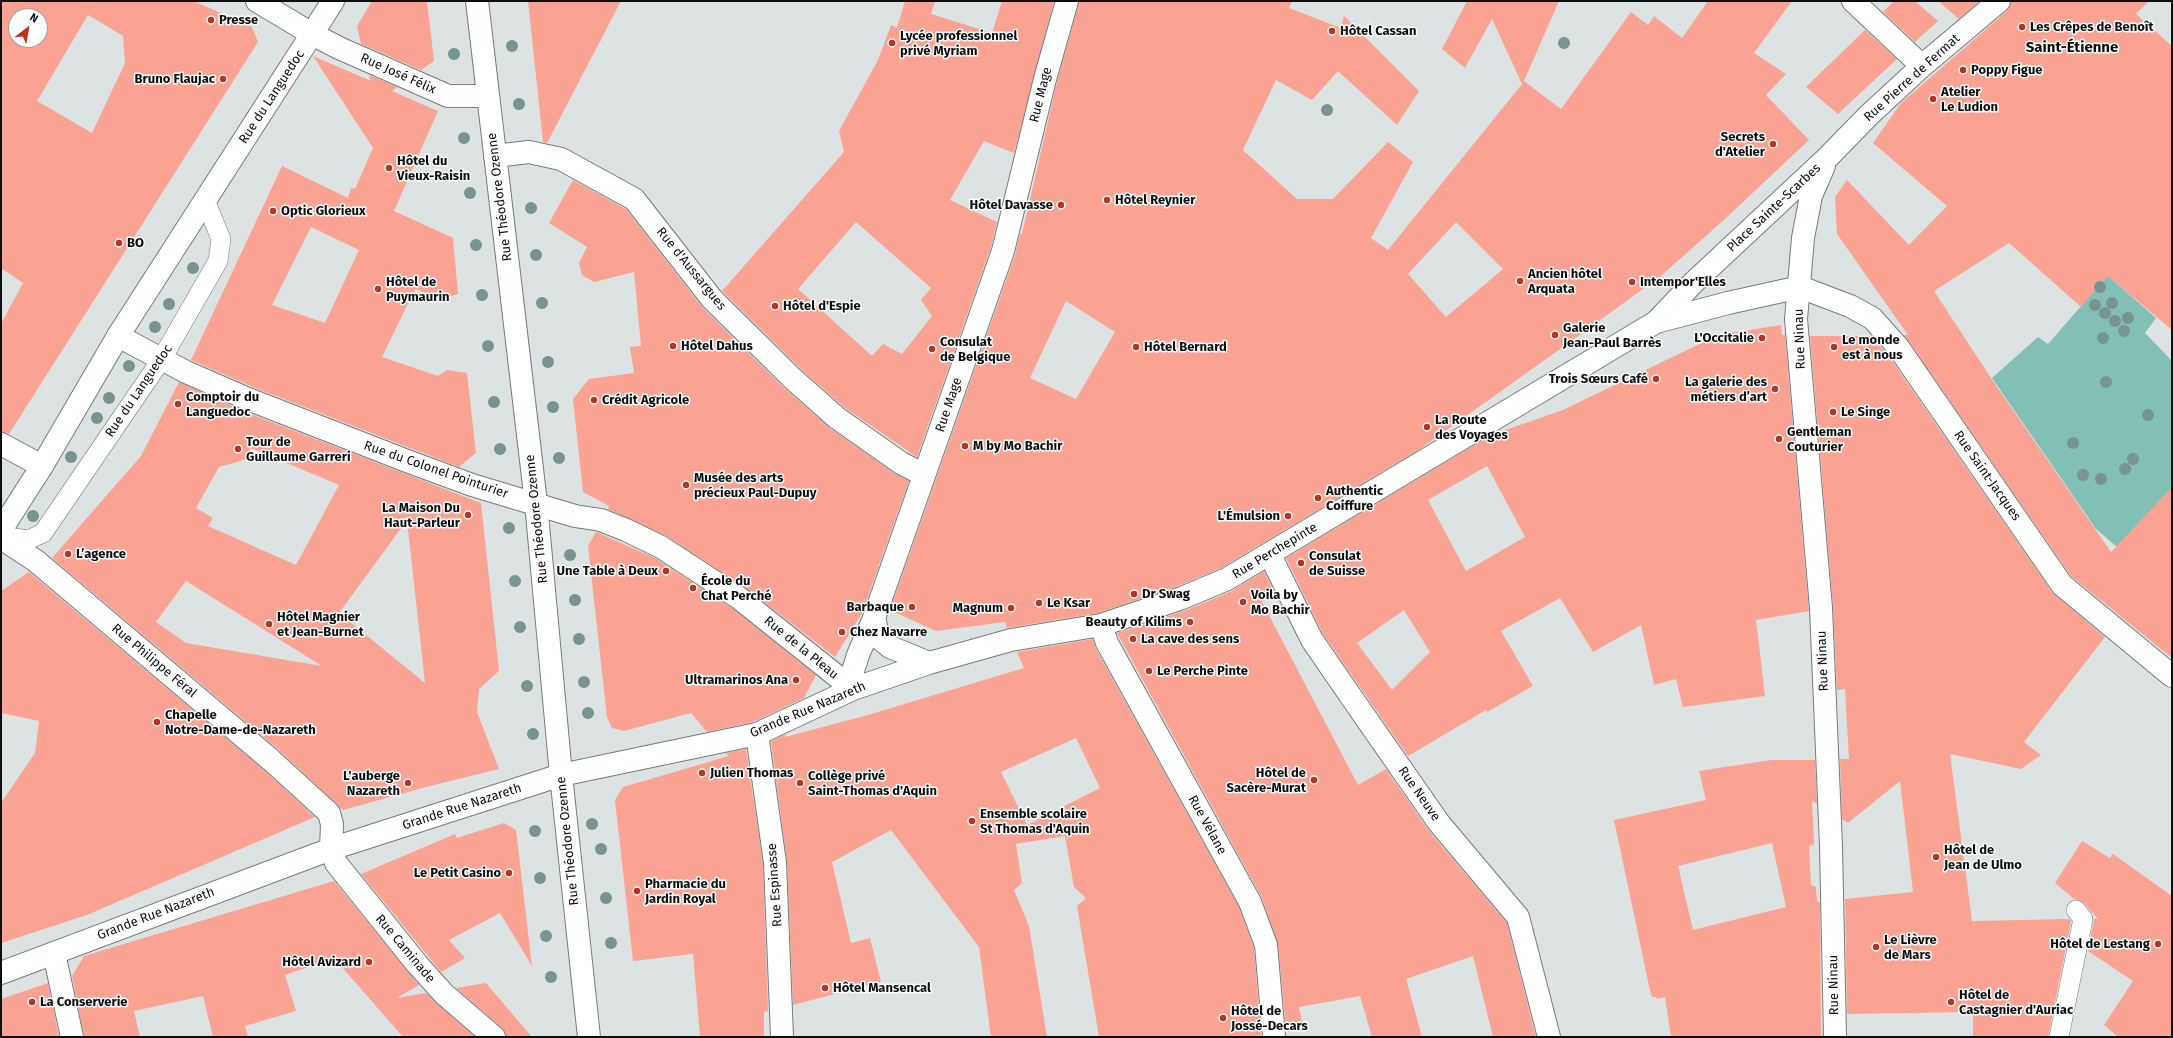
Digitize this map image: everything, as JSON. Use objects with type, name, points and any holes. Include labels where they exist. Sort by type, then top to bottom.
[{"type":"street","name":"Rue José Félix","points":[[257,1],[312,34],[448,96],[488,96]]},
{"type":"street","name":"Rue du Languedoc","points":[[1,530],[42,466],[118,336],[333,1]]},
{"type":"street","name":"Rue Théodore Ozenne","points":[[477,1],[536,503],[561,775],[589,1037]]},
{"type":"street","name":"Rue Mage","points":[[853,689],[853,671],[874,618],[1003,251],[1045,78],[1067,1]]},
{"type":"street","points":[[1853,1],[1922,66]]},
{"type":"street","name":"Rue Pierre de Fermat","points":[[1828,158],[1869,115],[1922,66],[1999,1]]},
{"type":"street","name":"Rue d'Aussargues","points":[[495,156],[529,152],[561,159],[634,199],[712,299],[792,378],[837,418],[901,463],[924,475]]},
{"type":"street","name":"Place Sainte-Scarbes","points":[[1800,287],[1803,238],[1811,196],[1828,158]]},
{"type":"street","name":"Place Sainte-Scarbes","points":[[1656,322],[1693,284],[1828,158]]},
{"type":"street","points":[[1656,322],[1728,303],[1800,287]]},
{"type":"street","name":"Rue Saint-Jacques","points":[[1800,287],[1850,306],[1872,318],[1898,347],[2062,585],[2172,676]]},
{"type":"street","name":"Rue Ninau","points":[[1800,287],[1796,319],[1822,643],[1831,846],[1835,1037]]},
{"type":"street","name":"Rue Perchepinte","points":[[929,663],[1011,640],[1101,625],[1182,598],[1228,579],[1656,322]]},
{"type":"street","name":"Rue du Colonel Pointurier","points":[[118,336],[161,360],[248,400],[407,461],[472,484],[536,503]]},
{"type":"street","points":[[1,444],[42,466]]},
{"type":"street","name":"Rue de la Pleau","points":[[536,503],[575,516],[601,520],[661,546],[739,598],[853,689]]},
{"type":"street","name":"Rue Philippe Féral","points":[[1,537],[36,561],[272,760],[329,813],[332,824],[331,849]]},
{"type":"street","name":"Rue Neuve","points":[[1270,555],[1312,640],[1439,823],[1518,917],[1549,1037]]},
{"type":"street","points":[[874,618],[879,638],[890,647],[929,663]]},
{"type":"street","name":"Rue Vélane","points":[[1101,625],[1107,643],[1250,902],[1266,945],[1274,1037]]},
{"type":"street","name":"Grande Rue Nazareth","points":[[1,973],[331,849],[561,775],[757,734],[853,689],[929,663]]},
{"type":"street","name":"Rue Espinasse","points":[[757,734],[775,862],[782,1037]]},
{"type":"street","name":"Rue Caminade","points":[[331,849],[336,863],[417,964],[444,994],[494,1037]]},
{"type":"street","points":[[54,953],[72,1037]]},
{"type":"lane","name":"Rue du Languedoc","points":[[1,537],[28,540],[43,533],[161,360],[218,261],[221,239],[204,200]]},
{"type":"lane","points":[[2059,1037],[2080,915]]},
{"type":"green space","points":[[2098,267],[2156,318],[2145,333],[2172,361],[2172,493],[2117,547],[2096,529],[1992,378],[2038,337],[2048,344],[2083,304]]},
{"type":"building","points":[[1,1],[194,1],[252,27],[258,42],[9,434],[1,432],[1,324],[23,283],[1,268]],"holes":[[[88,15],[123,36],[125,63],[92,133],[37,101]]]},
{"type":"building","points":[[372,1],[427,1],[434,61],[421,70],[361,44],[357,26]]},
{"type":"building","points":[[528,1],[621,1],[547,143],[543,142]]},
{"type":"building","points":[[905,1],[935,1],[931,14],[992,33],[1002,1],[1054,1],[1014,153],[984,141],[950,200],[997,222],[991,247],[917,457],[845,408],[801,369],[722,291],[844,152],[839,131],[878,60],[891,25],[897,28]],"holes":[[[856,222],[931,288],[921,300],[932,316],[902,354],[883,344],[872,356],[798,289]]]},
{"type":"building","points":[[1079,1],[1292,1],[1289,8],[1341,28],[1344,16],[1419,91],[1397,125],[1338,71],[1312,100],[1276,80],[1243,150],[1297,199],[1333,199],[1388,142],[1413,162],[1371,238],[1388,250],[1522,84],[1492,19],[1465,68],[1442,49],[1467,1],[1559,1],[1524,81],[1561,109],[1631,12],[1648,25],[1654,16],[1682,38],[1708,1],[1792,1],[1754,53],[1786,74],[1766,95],[1809,140],[1726,218],[1662,275],[1577,337],[1417,451],[1221,568],[1178,586],[1098,613],[1007,628],[1005,622],[936,631],[890,610],[1015,255],[1020,234],[1022,234],[1057,82]],"holes":[[[1456,222],[1503,269],[1446,317],[1408,274]],[[1066,301],[1115,332],[1076,399],[1030,378]]]},
{"type":"building","points":[[1894,1],[1915,1],[1938,21],[1915,42],[1883,12]]},
{"type":"building","points":[[1938,1],[1980,1],[1959,19]]},
{"type":"building","points":[[2011,1],[2149,1],[2136,14],[2172,46],[2172,330],[2108,276],[2081,307],[2009,243],[1934,291],[1993,381],[2111,552],[2172,487],[2172,658],[2071,576],[1904,335],[1908,335],[1837,234],[1835,197],[1847,180],[1909,245],[1947,206],[1873,143],[1901,103],[2007,11]]},
{"type":"building","points":[[1865,30],[1897,59],[1838,114],[1806,87]]},
{"type":"building","points":[[313,56],[371,81],[369,75],[397,87],[392,91],[438,111],[394,211],[453,238],[458,294],[441,299],[415,289],[382,357],[438,376],[447,370],[467,373],[476,453],[459,467],[253,387],[191,360],[282,166],[348,198],[351,188],[355,189],[373,148]],"holes":[[[311,227],[359,250],[325,323],[272,305]]]},
{"type":"building","points":[[573,180],[626,209],[702,307],[783,387],[830,428],[894,473],[909,481],[862,613],[835,657],[746,588],[668,537],[608,509],[609,506],[583,492],[573,399],[589,379],[634,373],[630,347],[641,346],[634,272],[594,282],[582,275],[579,263],[587,247],[549,223]]},
{"type":"building","points":[[1781,325],[1782,335],[1785,335],[1809,611],[1756,620],[1765,696],[1683,707],[1676,679],[1654,685],[1641,625],[1593,652],[1560,598],[1501,631],[1533,686],[1487,712],[1486,710],[1408,756],[1323,634],[1286,558],[1491,435],[1563,410],[1718,335]],"holes":[[[1487,466],[1525,537],[1466,571],[1428,500]],[[1404,610],[1430,652],[1392,690],[1357,643]]]},
{"type":"building","points":[[1810,336],[1871,336],[1888,355],[2052,592],[2105,637],[2024,742],[2041,755],[2021,769],[1950,754],[1972,921],[2069,919],[2071,922],[2048,1037],[1973,1037],[1973,1012],[1847,1014],[1845,899],[1913,892],[1900,781],[1848,823],[1842,819],[1840,759],[1849,759],[1845,689],[1837,690],[1833,607]]},
{"type":"building","points":[[179,382],[243,411],[481,503],[499,671],[479,689],[477,712],[499,769],[343,810],[279,750],[52,558],[141,456]],"holes":[[[251,448],[339,485],[296,565],[208,526],[213,518],[196,508],[219,467],[244,460]],[[407,520],[425,683],[339,613]],[[186,581],[322,666],[186,643],[156,622]]]},
{"type":"building","points":[[596,532],[655,558],[732,608],[816,675],[804,698],[753,722],[707,732],[691,713],[624,731],[612,728],[607,717],[588,546]]},
{"type":"building","points":[[1264,571],[1275,594],[1262,602],[1358,785],[1386,769],[1429,831],[1507,923],[1536,1037],[1493,1037],[1473,956],[1406,979],[1422,1037],[1372,1037],[1360,996],[1299,1007],[1303,1025],[1286,1029],[1278,944],[1262,898],[1117,633],[1187,610],[1232,591]]},
{"type":"building","points":[[29,572],[263,769],[315,817],[87,915],[1,943],[1,803],[35,753],[39,721],[1,713],[1,591]]},
{"type":"building","name":"Ensemble scolaire St Thomas d'Aquin","points":[[1093,639],[1096,649],[1239,907],[1254,948],[1261,1035],[1252,1037],[1099,1037],[1077,906],[1086,898],[1074,887],[1065,836],[1016,844],[1022,883],[1014,890],[1029,926],[1047,1037],[991,1037],[979,947],[891,830],[832,862],[851,943],[870,938],[881,982],[793,1005],[787,862],[771,741],[786,734],[785,737],[868,715],[1024,668],[1017,652]],"holes":[[[1076,738],[1100,788],[1027,825],[1001,772]]]},
{"type":"building","points":[[746,749],[763,864],[768,1011],[764,1012],[764,1037],[700,1037],[693,954],[633,961],[615,800],[623,787],[729,756],[726,753]]},
{"type":"building","points":[[1771,760],[1815,760],[1817,804],[1812,801],[1814,844],[1809,846],[1811,885],[1816,887],[1817,902],[1820,902],[1821,1037],[1671,1037],[1665,997],[1657,999],[1656,997],[1652,997],[1614,820],[1706,800],[1699,771]],"holes":[[[1772,843],[1786,907],[1693,930],[1678,866]]]},
{"type":"building","points":[[504,823],[516,830],[532,966],[500,913],[449,940],[465,958],[441,972],[361,874],[455,834],[457,838]]},
{"type":"building","name":"Hôtel de Lestang","points":[[2082,841],[2110,858],[2113,854],[2172,896],[2172,1037],[2118,1037],[2104,1025],[2133,981],[2088,951],[2094,919],[2098,919],[2084,903],[2074,899],[2055,883]]},
{"type":"building","points":[[334,881],[419,985],[397,998],[426,993],[475,1037],[403,1037],[334,958],[285,975],[296,1011],[245,1026],[248,1037],[213,1037],[203,996],[134,1011],[140,1037],[84,1037],[72,976],[84,956]]},
{"type":"building","points":[[48,983],[59,1037],[1,1037],[1,999]]},
{"type":"building","points":[[486,983],[532,1037],[506,1037],[502,1028],[456,988]]},
{"type":"place","name":"Presse","points":[[211,20]]},
{"type":"place","name":"Les Crêpes de Benoît","points":[[2022,27]]},
{"type":"place","name":"Hôtel Cassan","points":[[1332,31]]},
{"type":"place","name":"Lycée professionnel privé Myriam","points":[[892,43]]},
{"type":"place","name":"Poppy Figue","points":[[1963,70]]},
{"type":"place","name":"Bruno Flaujac","points":[[223,79]]},
{"type":"place","name":"Atelier Le Ludion","points":[[1933,99]]},
{"type":"place","name":"Secrets d'Atelier","points":[[1773,144]]},
{"type":"place","name":"Hôtel du Vieux-Raisin","points":[[389,168]]},
{"type":"place","name":"Hôtel Reynier","points":[[1107,200]]},
{"type":"place","name":"Hôtel Davasse","points":[[1061,205]]},
{"type":"place","name":"Optic Glorieux","points":[[273,211]]},
{"type":"place","name":"BO","points":[[119,243]]},
{"type":"place","name":"Ancien hôtel Arquata","points":[[1520,281]]},
{"type":"place","name":"Intempor'Elles","points":[[1632,282]]},
{"type":"place","name":"Hôtel de Puymaurin","points":[[378,289]]},
{"type":"place","name":"Hôtel d'Espie","points":[[775,306]]},
{"type":"place","name":"Galerie Jean-Paul Barrès","points":[[1555,335]]},
{"type":"place","name":"L'Occitalie","points":[[1762,338]]},
{"type":"place","name":"Hôtel Dahus","points":[[673,346]]},
{"type":"place","name":"Hôtel Bernard","points":[[1136,347]]},
{"type":"place","name":"Le monde est à nous","points":[[1834,347]]},
{"type":"place","name":"Consulat de Belgique","points":[[932,349]]},
{"type":"place","name":"Trois Sœurs Café","points":[[1656,379]]},
{"type":"place","name":"La galerie des métiers d’art","points":[[1775,389]]},
{"type":"place","name":"Crédit Agricole","points":[[594,400]]},
{"type":"place","name":"Comptoir du Languedoc","points":[[178,404]]},
{"type":"place","name":"Le Singe","points":[[1833,412]]},
{"type":"place","name":"La Route des Voyages","points":[[1427,427]]},
{"type":"place","name":"Gentleman Couturier","points":[[1779,439]]},
{"type":"place","name":"M by Mo Bachir","points":[[965,446]]},
{"type":"place","name":"Tour de Guillaume Garreri","points":[[238,449]]},
{"type":"place","name":"Musée des arts précieux Paul-Dupuy","points":[[686,485]]},
{"type":"place","name":"Authentic Coiffure","points":[[1318,498]]},
{"type":"place","name":"La Maison Du Haut-Parleur","points":[[468,515]]},
{"type":"place","name":"L'Émulsion","points":[[1288,516]]},
{"type":"place","name":"L’agence","points":[[68,554]]},
{"type":"place","name":"Consulat de Suisse","points":[[1301,563]]},
{"type":"place","name":"Une Table à Deux","points":[[666,571]]},
{"type":"place","name":"École du Chat Perché","points":[[693,588]]},
{"type":"place","name":"Dr Swag","points":[[1134,594]]},
{"type":"place","name":"Voila by Mo Bachir","points":[[1243,602]]},
{"type":"place","name":"Le Ksar","points":[[1039,603]]},
{"type":"place","name":"Barbaque","points":[[912,607]]},
{"type":"place","name":"Magnum","points":[[1011,608]]},
{"type":"place","name":"Beauty of Kilims","points":[[1190,622]]},
{"type":"place","name":"Hôtel Magnier et Jean-Burnet","points":[[269,624]]},
{"type":"place","name":"Chez Navarre","points":[[842,632]]},
{"type":"place","name":"La cave des sens","points":[[1133,639]]},
{"type":"place","name":"Le Perche Pinte","points":[[1149,671]]},
{"type":"place","name":"Ultramarinos Ana","points":[[796,680]]},
{"type":"place","name":"Chapelle Notre-Dame-de-Nazareth","points":[[157,722]]},
{"type":"place","name":"Julien Thomas","points":[[702,773]]},
{"type":"place","name":"Hôtel de Sacère-Murat","points":[[1314,780]]},
{"type":"place","name":"L'auberge Nazareth","points":[[408,783]]},
{"type":"place","name":"Collège privé Saint-Thomas d'Aquin","points":[[800,783]]},
{"type":"place","name":"Ensemble scolaire St Thomas d'Aquin","points":[[972,821]]},
{"type":"place","name":"Hôtel de Jean de Ulmo","points":[[1936,857]]},
{"type":"place","name":"Le Petit Casino","points":[[509,873]]},
{"type":"place","name":"Pharmacie du Jardin Royal","points":[[637,891]]},
{"type":"place","name":"Hôtel de Lestang","points":[[2158,944]]},
{"type":"place","name":"Le Lièvre de Mars","points":[[1876,947]]},
{"type":"place","name":"Hôtel Avizard","points":[[369,962]]},
{"type":"place","name":"Hôtel Mansencal","points":[[825,988]]},
{"type":"place","name":"La Conserverie","points":[[32,1002]]},
{"type":"place","name":"Hôtel de Castagnier d'Auriac","points":[[1951,1002]]},
{"type":"place","name":"Hôtel de Jossé-Decars","points":[[1223,1018]]},
{"type":"district","name":"Saint-Étienne","points":[[2072,48]]}]
